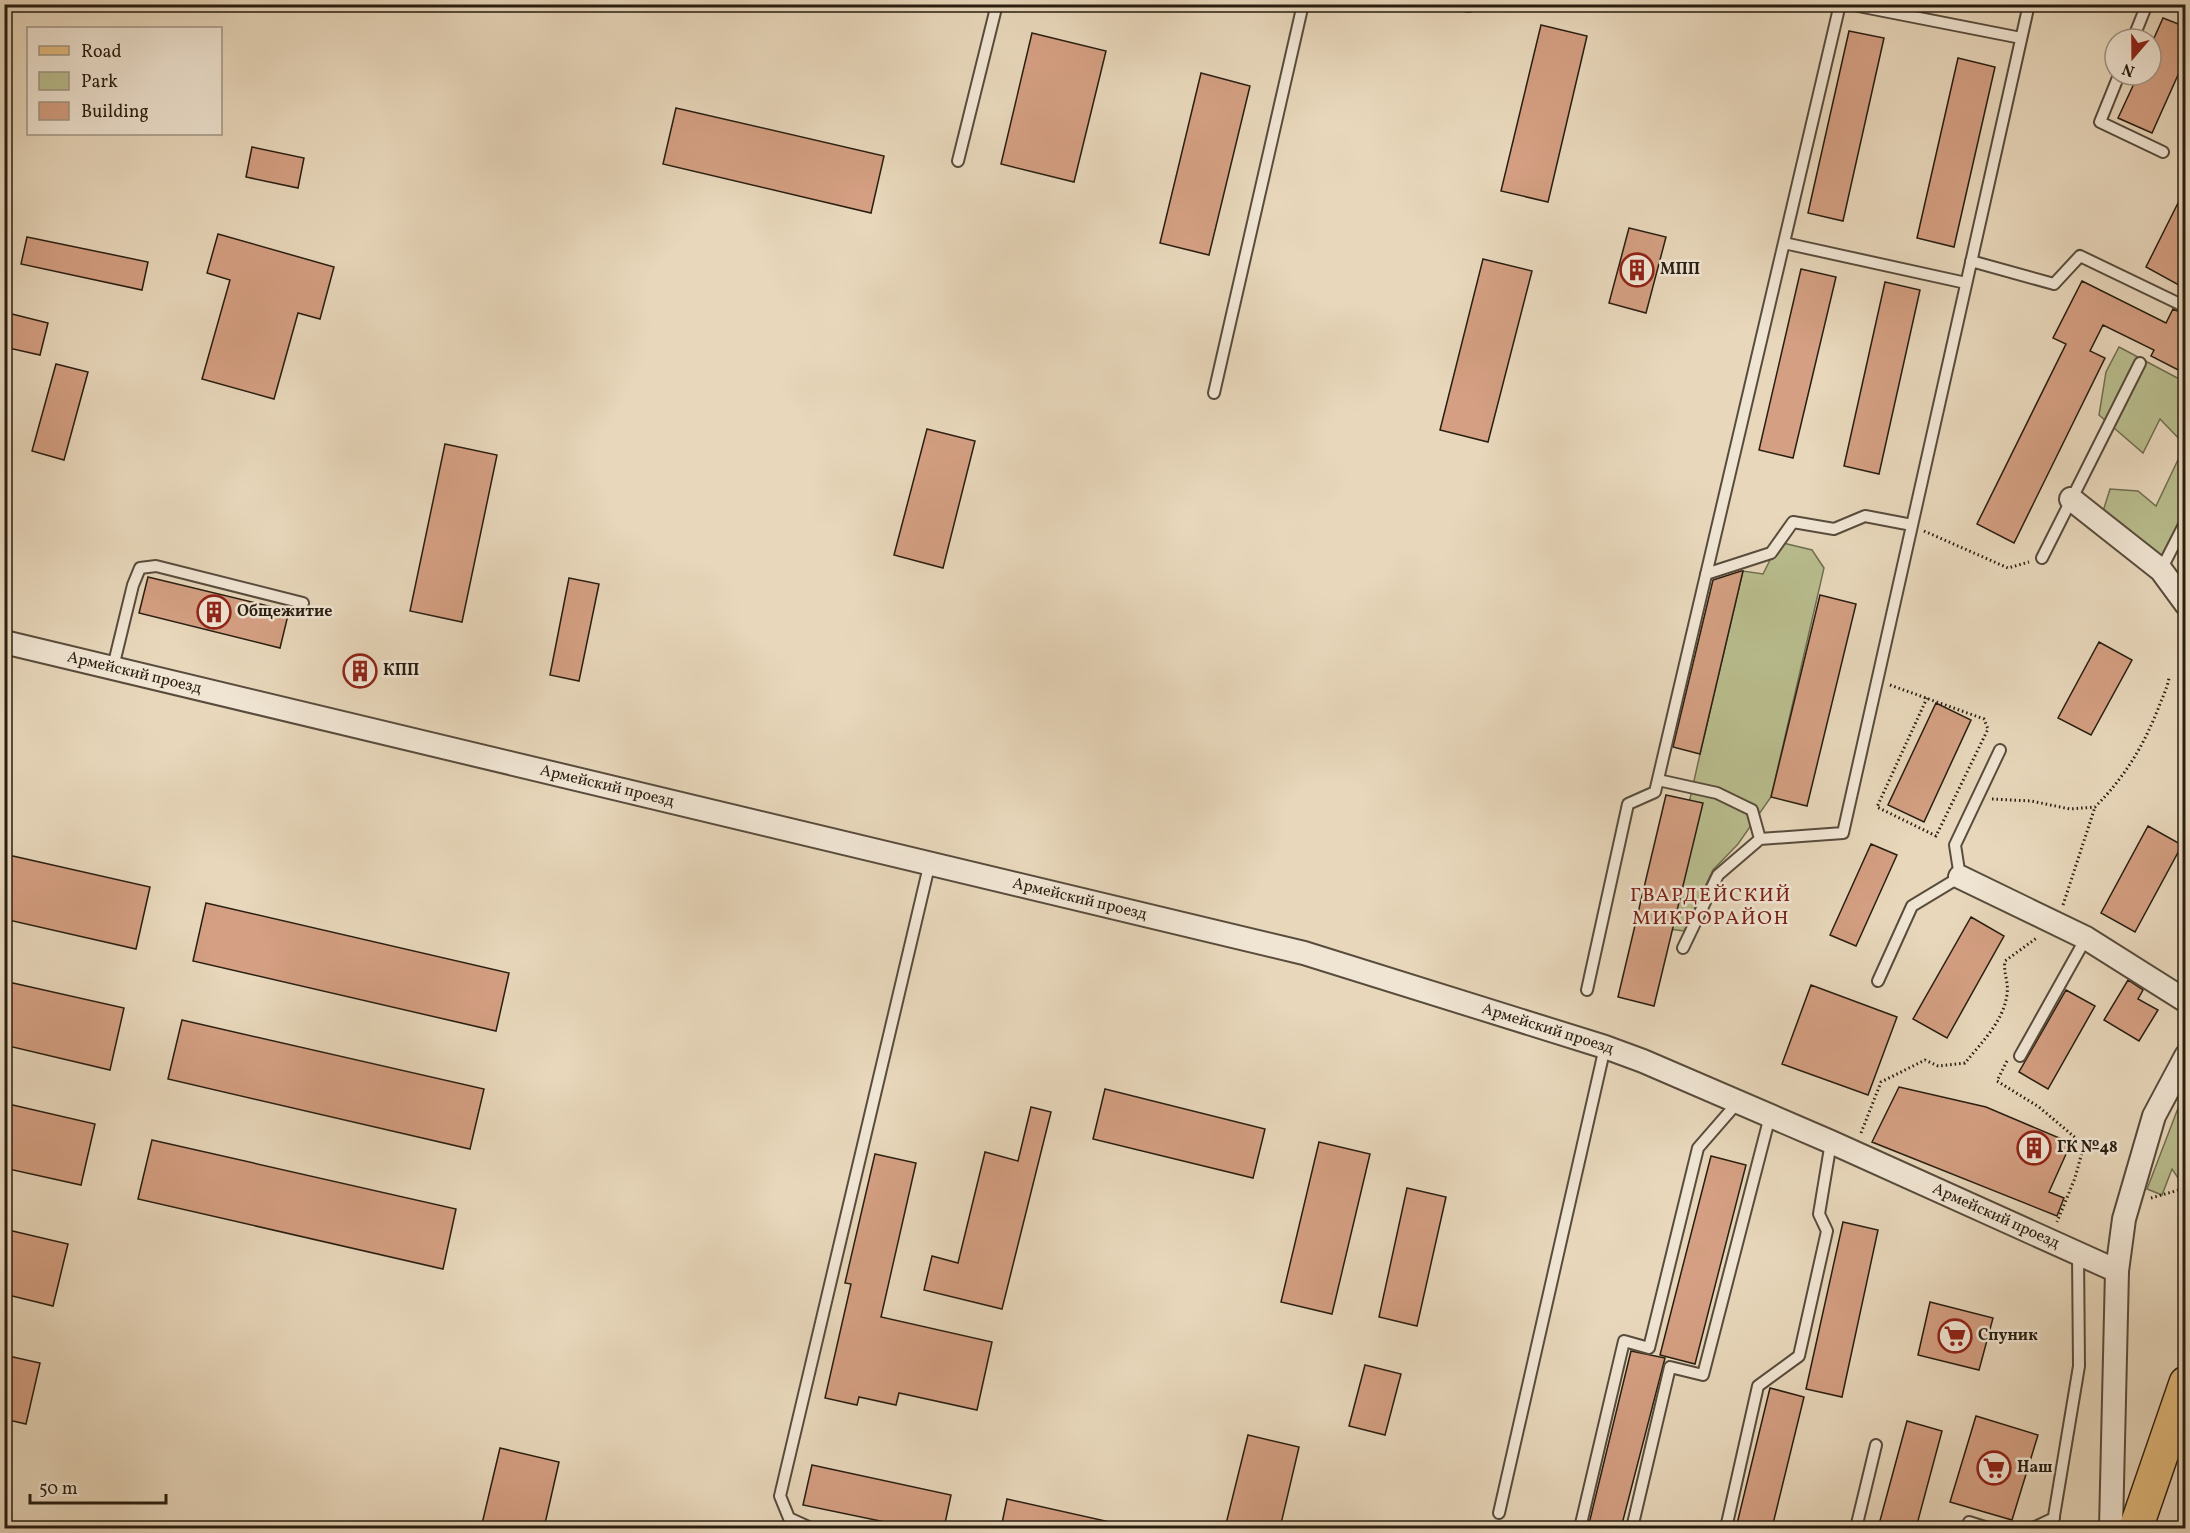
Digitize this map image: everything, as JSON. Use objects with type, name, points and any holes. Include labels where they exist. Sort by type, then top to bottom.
[{"type":"main road","points":[[2136,1528],[2186,1383]]},
{"type":"street","points":[[2072,499],[2161,570],[2186,604]]},
{"type":"street","name":"Армейский проезд","points":[[4,642],[1304,953],[1605,1047],[1853,1151],[2117,1271]]},
{"type":"street","points":[[1960,877],[2086,938],[2186,1001]]},
{"type":"street","points":[[2110,1528],[2117,1271],[2124,1219],[2154,1116],[2186,1056]]},
{"type":"street","points":[[2148,1528],[2160,1460]]},
{"type":"lane","points":[[958,161],[996,4]]},
{"type":"lane","points":[[1214,393],[1303,4]]},
{"type":"lane","points":[[1460,4],[1468,6],[1468,4]]},
{"type":"lane","points":[[1587,990],[1628,804],[1655,792],[1840,4]]},
{"type":"lane","points":[[1848,4],[2021,38]]},
{"type":"lane","points":[[1683,948],[1718,875],[1760,839],[1842,833],[2029,4]]},
{"type":"lane","points":[[2138,27],[2147,4]]},
{"type":"lane","points":[[2114,87],[2100,122],[2163,152]]},
{"type":"lane","points":[[1784,243],[1966,283]]},
{"type":"lane","points":[[1971,261],[2054,284],[2079,256],[2186,307]]},
{"type":"lane","points":[[2042,558],[2140,363]]},
{"type":"lane","points":[[1706,574],[1771,553],[1793,522],[1834,529],[1865,516],[1912,525]]},
{"type":"lane","points":[[2161,570],[2186,521]]},
{"type":"lane","points":[[113,667],[133,585],[141,568],[156,566],[303,603]]},
{"type":"lane","points":[[1878,981],[1912,906],[1960,877],[1955,845],[2000,750]]},
{"type":"lane","points":[[1658,780],[1717,793],[1752,810],[1760,839]]},
{"type":"lane","points":[[812,1528],[789,1518],[780,1496],[930,862]]},
{"type":"lane","points":[[2020,1056],[2086,938]]},
{"type":"lane","points":[[1499,1513],[1605,1047]]},
{"type":"lane","points":[[1580,1528],[1624,1341],[1649,1348],[1698,1148],[1738,1102]]},
{"type":"lane","points":[[1632,1528],[1670,1367],[1703,1375],[1770,1116]]},
{"type":"lane","points":[[1726,1528],[1758,1386],[1799,1356],[1827,1231],[1819,1214],[1831,1142]]},
{"type":"lane","points":[[2033,1528],[2053,1523],[2079,1366],[2078,1253]]},
{"type":"lane","points":[[1856,1528],[1876,1445]]},
{"type":"lane","points":[[1967,1528],[1970,1522],[1988,1528]]},
{"type":"path","points":[[1912,525],[2008,568],[2042,558]]},
{"type":"path","points":[[1853,1151],[1881,1082],[1925,1060],[1938,1066],[1965,1063],[1995,1025],[2007,998],[2008,985],[2004,969],[2006,961],[2057,924],[2095,807],[2124,774],[2139,752],[2150,730],[2169,678]]},
{"type":"path","points":[[1877,680],[1927,698],[1984,719],[1988,729],[1936,836],[1877,807],[1927,698]]},
{"type":"path","points":[[1954,800],[2003,799],[2031,801],[2070,809],[2095,807]]},
{"type":"path","points":[[2008,1060],[1996,1081],[2039,1107],[2084,1145],[2075,1179],[2049,1240]]},
{"type":"path","points":[[2128,1204],[2186,1188]]},
{"type":"green space","points":[[2119,347],[2185,382],[2185,445],[2160,419],[2143,453],[2099,415],[2106,372]]},
{"type":"green space","points":[[2185,445],[2185,521],[2161,570],[2100,521],[2110,489],[2138,491],[2156,506]]},
{"type":"green space","points":[[1779,542],[1812,550],[1824,568],[1771,797],[1738,844],[1713,870],[1684,931],[1661,928],[1743,571],[1763,574]]},
{"type":"green space","points":[[2185,1090],[2185,1188],[2172,1169],[2162,1195],[2147,1189]]},
{"type":"building","points":[[2163,18],[2186,27],[2186,57],[2152,133],[2118,118],[2132,87],[2163,87],[2163,27],[2159,27]]},
{"type":"building","points":[[1541,25],[1587,36],[1548,202],[1501,191]]},
{"type":"building","points":[[1849,31],[1884,38],[1843,221],[1808,213]]},
{"type":"building","points":[[1032,33],[1106,51],[1074,182],[1001,164]]},
{"type":"building","points":[[1958,58],[1995,67],[1954,247],[1917,238]]},
{"type":"building","points":[[1201,73],[1250,86],[1209,255],[1160,243]]},
{"type":"building","points":[[676,108],[884,156],[871,213],[663,164]]},
{"type":"building","points":[[252,147],[304,158],[298,188],[246,177]]},
{"type":"building","points":[[2186,187],[2186,289],[2146,267]]},
{"type":"building","name":"МПП","points":[[1629,228],[1666,237],[1646,313],[1609,303]]},
{"type":"building","points":[[218,234],[334,267],[320,319],[298,313],[274,399],[202,379],[230,280],[207,273]]},
{"type":"building","points":[[27,237],[148,262],[142,290],[21,264]]},
{"type":"building","points":[[1483,259],[1532,271],[1488,442],[1440,430]]},
{"type":"building","points":[[1801,269],[1836,277],[1793,458],[1759,450]]},
{"type":"building","points":[[2082,281],[2166,323],[2173,309],[2186,315],[2186,374],[2151,356],[2154,350],[2103,325],[2090,351],[2105,358],[2014,543],[1977,524],[2066,344],[2053,338]]},
{"type":"building","points":[[1885,282],[1920,290],[1879,474],[1844,466]]},
{"type":"building","points":[[4,312],[48,323],[40,355],[4,347]]},
{"type":"building","points":[[56,364],[88,372],[64,460],[32,451]]},
{"type":"building","points":[[927,429],[975,441],[943,568],[894,555]]},
{"type":"building","points":[[445,444],[497,455],[462,622],[410,611]]},
{"type":"building","points":[[1743,571],[1700,754],[1673,747],[1713,580]]},
{"type":"building","name":"Общежитие","points":[[148,577],[289,611],[280,648],[139,613]]},
{"type":"building","points":[[569,578],[599,584],[579,681],[550,675]]},
{"type":"building","points":[[1820,595],[1856,604],[1807,806],[1771,797]]},
{"type":"building","points":[[2099,642],[2132,660],[2091,735],[2058,718]]},
{"type":"building","name":"КПП","points":[[351,660],[372,664],[368,682],[347,677]]},
{"type":"building","points":[[1936,703],[1971,720],[1924,822],[1888,805]]},
{"type":"building","points":[[1666,795],[1703,803],[1654,1006],[1618,997]]},
{"type":"building","points":[[2148,826],[2182,845],[2135,932],[2101,913]]},
{"type":"building","points":[[1871,844],[1897,855],[1856,946],[1830,935]]},
{"type":"building","points":[[4,854],[150,887],[136,949],[4,919]]},
{"type":"building","points":[[206,903],[509,973],[496,1031],[193,961]]},
{"type":"building","points":[[1971,917],[2004,936],[1947,1038],[1913,1019]]},
{"type":"building","points":[[2128,980],[2143,990],[2138,999],[2158,1010],[2139,1041],[2104,1020]]},
{"type":"building","points":[[4,981],[124,1008],[110,1070],[4,1045]]},
{"type":"building","points":[[1811,985],[1897,1017],[1868,1095],[1782,1064]]},
{"type":"building","points":[[2066,990],[2095,1006],[2048,1089],[2019,1072]]},
{"type":"building","points":[[182,1020],[484,1089],[470,1149],[168,1079]]},
{"type":"building","name":"ГК №48","points":[[1899,1087],[1986,1107],[2071,1143],[2049,1192],[2064,1198],[2057,1216],[1872,1142]]},
{"type":"building","points":[[1105,1089],[1265,1129],[1253,1178],[1093,1139]]},
{"type":"building","points":[[4,1103],[95,1124],[81,1185],[4,1168]]},
{"type":"building","points":[[1031,1107],[1051,1112],[1002,1309],[924,1290],[932,1256],[958,1263],[985,1152],[1018,1161]]},
{"type":"building","points":[[152,1140],[456,1209],[443,1269],[138,1199]]},
{"type":"building","points":[[1319,1142],[1370,1154],[1332,1314],[1281,1302]]},
{"type":"building","points":[[875,1154],[916,1163],[881,1317],[992,1342],[977,1410],[899,1393],[896,1405],[859,1397],[857,1405],[825,1398],[851,1284],[845,1283]]},
{"type":"building","points":[[1711,1156],[1746,1165],[1695,1364],[1660,1355]]},
{"type":"building","points":[[1407,1188],[1446,1197],[1417,1326],[1379,1317]]},
{"type":"building","points":[[1843,1222],[1878,1230],[1842,1397],[1806,1389]]},
{"type":"building","points":[[4,1229],[68,1244],[53,1306],[4,1294]]},
{"type":"building","name":"Спуник","points":[[1930,1302],[1993,1318],[1979,1370],[1918,1355]]},
{"type":"building","points":[[1631,1351],[1665,1358],[1621,1528],[1588,1528]]},
{"type":"building","points":[[4,1355],[40,1363],[26,1424],[4,1419]]},
{"type":"building","points":[[1365,1365],[1401,1374],[1385,1435],[1349,1426]]},
{"type":"building","points":[[1770,1388],[1804,1397],[1772,1528],[1736,1528]]},
{"type":"building","name":"Наш","points":[[1976,1416],[2038,1435],[2012,1520],[1950,1502]]},
{"type":"building","points":[[1907,1421],[1942,1431],[1916,1528],[1878,1528]]},
{"type":"building","points":[[1248,1435],[1299,1447],[1280,1528],[1225,1528]]},
{"type":"building","points":[[500,1448],[559,1462],[544,1528],[481,1528]]},
{"type":"building","points":[[812,1465],[951,1495],[944,1528],[914,1528],[803,1505]]},
{"type":"building","points":[[1007,1499],[1110,1522],[1109,1528],[1001,1528]]},
{"type":"place","name":"МПП","points":[[1637,270]]},
{"type":"place","name":"Общежитие","points":[[214,612]]},
{"type":"place","name":"КПП","points":[[360,671]]},
{"type":"place","name":"ГК №48","points":[[2034,1148]]},
{"type":"place","name":"Спуник","points":[[1955,1336]]},
{"type":"place","name":"Наш","points":[[1994,1468]]},
{"type":"district","name":"ГВАРДЕЙСКИЙ МИКРОРАЙОН","points":[[1711,908]]}]
